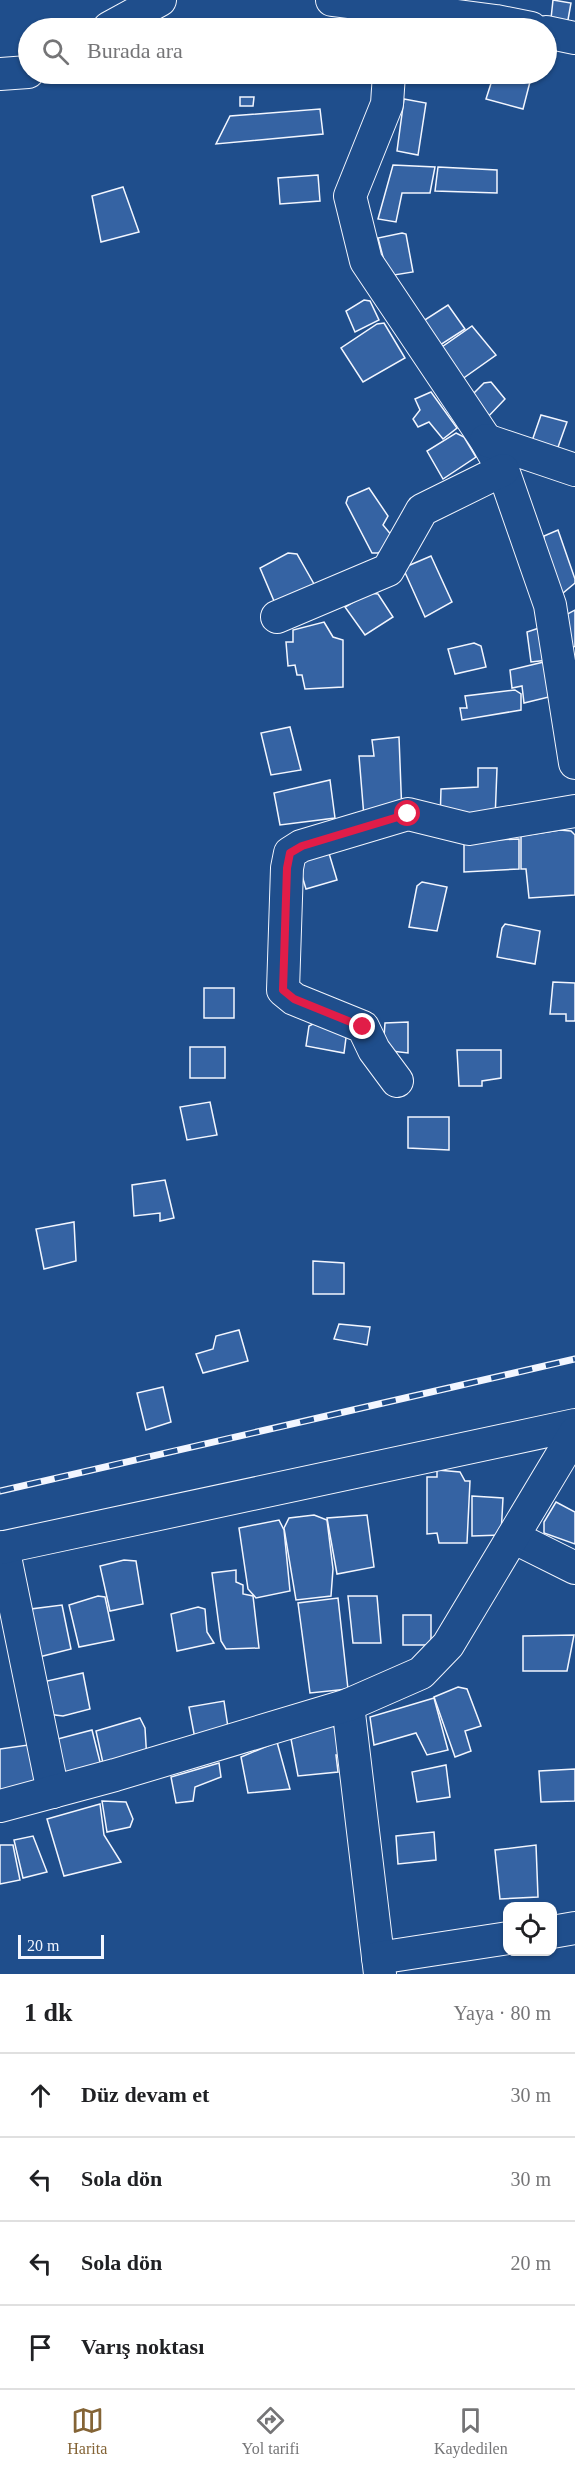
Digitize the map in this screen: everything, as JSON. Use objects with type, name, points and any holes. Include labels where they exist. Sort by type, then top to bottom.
[{"type":"street","points":[[127,18],[160,0]]},
{"type":"street","points":[[332,0],[392,12],[461,18]]},
{"type":"street","points":[[557,34],[575,38]]},
{"type":"street","points":[[0,74],[18,73]]},
{"type":"street","points":[[388,84],[387,104],[350,196],[366,261],[486,440],[503,470],[562,600],[575,763]]},
{"type":"street","points":[[486,440],[575,470]]},
{"type":"street","points":[[277,617],[388,570],[422,510],[503,470]]},
{"type":"street","points":[[397,1081],[374,1050],[363,1027],[294,999],[283,990],[287,868],[290,853],[302,846],[408,814],[469,829],[575,811]]},
{"type":"street","points":[[53,1792],[2,1547],[575,1425]]},
{"type":"street","points":[[0,1806],[348,1705],[421,1673],[448,1645],[575,1433]]},
{"type":"street","points":[[513,1537],[575,1568]]},
{"type":"street","points":[[348,1705],[379,1966],[503,1939]]},
{"type":"street","points":[[557,1931],[575,1928]]},
{"type":"building","points":[[553,0],[571,3],[566,31],[557,29],[557,18],[551,18]]},
{"type":"building","points":[[491,84],[529,84],[523,109],[486,99]]},
{"type":"building","points":[[240,97],[254,97],[253,106],[240,106]]},
{"type":"building","points":[[404,99],[426,103],[418,155],[397,151]]},
{"type":"building","points":[[320,109],[323,134],[216,144],[230,116]]},
{"type":"building","points":[[393,165],[435,167],[430,193],[402,193],[396,222],[378,219]]},
{"type":"building","points":[[438,167],[497,170],[497,193],[435,191]]},
{"type":"building","points":[[318,175],[320,201],[280,204],[278,178]]},
{"type":"building","points":[[123,187],[139,232],[101,242],[92,196]]},
{"type":"building","points":[[406,234],[413,272],[388,276],[378,238]]},
{"type":"building","points":[[364,300],[370,301],[379,320],[355,332],[346,311]]},
{"type":"building","points":[[448,305],[465,329],[434,349],[420,323]]},
{"type":"building","points":[[384,323],[405,358],[363,382],[341,348],[377,324]]},
{"type":"building","points":[[472,326],[496,355],[458,382],[439,349]]},
{"type":"building","points":[[491,382],[505,399],[485,420],[467,400],[484,383]]},
{"type":"building","points":[[431,392],[457,428],[443,439],[429,422],[418,427],[413,419],[420,410],[415,399]]},
{"type":"building","points":[[541,415],[567,422],[557,450],[532,441]]},
{"type":"building","points":[[456,433],[464,437],[476,457],[443,479],[427,451]]},
{"type":"building","points":[[369,488],[388,516],[383,525],[393,537],[393,544],[378,553],[372,553],[346,503],[348,497]]},
{"type":"building","points":[[558,530],[575,579],[575,583],[563,593],[558,593],[544,545],[544,536]]},
{"type":"building","points":[[288,553],[297,554],[314,584],[311,594],[277,608],[260,568]]},
{"type":"building","points":[[431,556],[452,602],[425,617],[403,568]]},
{"type":"building","points":[[369,593],[378,594],[393,617],[365,635],[345,607]]},
{"type":"building","points":[[575,610],[575,646],[572,648],[560,618]]},
{"type":"building","points":[[324,622],[333,637],[343,640],[343,687],[305,689],[302,675],[297,675],[295,665],[288,666],[286,642],[293,642],[293,630]]},
{"type":"building","points":[[539,628],[548,660],[531,662],[527,632]]},
{"type":"building","points":[[474,643],[481,646],[486,667],[455,674],[448,649]]},
{"type":"building","points":[[548,661],[557,695],[524,703],[522,686],[512,688],[510,670]]},
{"type":"building","points":[[515,690],[521,694],[521,710],[462,720],[460,708],[467,708],[465,696]]},
{"type":"building","points":[[290,727],[301,770],[271,775],[261,733]]},
{"type":"building","points":[[399,737],[402,815],[364,817],[359,756],[374,756],[372,740]]},
{"type":"building","points":[[478,768],[497,768],[495,820],[440,822],[441,789],[478,787]]},
{"type":"building","points":[[330,780],[335,818],[280,825],[274,793]]},
{"type":"building","points":[[560,830],[571,831],[575,835],[575,895],[529,898],[526,869],[521,869],[521,836]]},
{"type":"building","points":[[519,839],[519,869],[464,872],[464,841]]},
{"type":"building","points":[[328,850],[337,880],[306,889],[297,859]]},
{"type":"building","points":[[422,882],[447,887],[437,931],[409,927],[417,886]]},
{"type":"building","points":[[505,924],[540,931],[535,964],[497,957],[502,928]]},
{"type":"building","points":[[553,982],[575,983],[575,1021],[566,1021],[566,1014],[550,1014]]},
{"type":"building","points":[[204,988],[234,988],[234,1018],[204,1018]]},
{"type":"building","points":[[408,1022],[408,1053],[383,1050],[385,1023]]},
{"type":"building","points":[[315,1023],[347,1030],[344,1053],[306,1046],[309,1026]]},
{"type":"building","points":[[190,1047],[225,1047],[225,1078],[190,1078]]},
{"type":"building","points":[[457,1050],[501,1050],[501,1078],[482,1081],[482,1086],[459,1086]]},
{"type":"building","points":[[210,1102],[217,1135],[187,1140],[180,1107]]},
{"type":"building","points":[[408,1117],[449,1117],[449,1150],[408,1148]]},
{"type":"building","points":[[165,1180],[174,1218],[160,1221],[160,1213],[134,1216],[132,1185]]},
{"type":"building","points":[[74,1222],[76,1261],[44,1269],[36,1229]]},
{"type":"building","points":[[313,1261],[344,1263],[344,1294],[313,1294]]},
{"type":"building","points":[[339,1324],[370,1327],[367,1345],[334,1339]]},
{"type":"building","points":[[239,1330],[248,1361],[203,1373],[196,1354],[213,1349],[216,1336]]},
{"type":"building","points":[[163,1387],[171,1422],[146,1430],[137,1393]]},
{"type":"building","points":[[437,1470],[460,1472],[465,1481],[470,1481],[467,1543],[439,1543],[437,1533],[427,1534],[427,1477],[437,1477]]},
{"type":"building","points":[[472,1496],[503,1498],[501,1535],[472,1536]]},
{"type":"building","points":[[556,1502],[575,1512],[575,1544],[544,1533],[544,1522]]},
{"type":"building","points":[[314,1515],[327,1520],[333,1569],[331,1596],[296,1600],[284,1528],[289,1518]]},
{"type":"building","points":[[367,1515],[374,1567],[337,1574],[327,1518]]},
{"type":"building","points":[[279,1520],[284,1530],[290,1591],[256,1598],[248,1589],[239,1528]]},
{"type":"building","points":[[124,1560],[136,1561],[143,1604],[110,1611],[100,1566]]},
{"type":"building","points":[[236,1570],[236,1582],[243,1585],[243,1594],[253,1596],[259,1648],[226,1649],[221,1641],[212,1573]]},
{"type":"building","points":[[98,1596],[105,1597],[114,1640],[79,1647],[69,1605]]},
{"type":"building","points":[[348,1596],[377,1596],[381,1643],[353,1643]]},
{"type":"building","points":[[338,1598],[348,1689],[310,1693],[298,1603]]},
{"type":"building","points":[[62,1605],[71,1649],[39,1657],[31,1609]]},
{"type":"building","points":[[198,1607],[205,1609],[207,1632],[214,1643],[177,1651],[171,1614]]},
{"type":"building","points":[[403,1615],[431,1615],[431,1645],[403,1645]]},
{"type":"building","points":[[574,1635],[567,1671],[523,1671],[523,1636]]},
{"type":"building","points":[[83,1673],[90,1709],[63,1716],[47,1714],[47,1681]]},
{"type":"building","points":[[458,1687],[467,1689],[481,1726],[465,1731],[471,1751],[455,1757],[434,1697]]},
{"type":"building","points":[[434,1698],[448,1750],[427,1755],[416,1733],[374,1745],[370,1717]]},
{"type":"building","points":[[224,1701],[229,1734],[195,1739],[189,1707]]},
{"type":"building","points":[[140,1718],[145,1728],[147,1761],[104,1768],[96,1731]]},
{"type":"building","points":[[333,1725],[345,1749],[343,1755],[336,1755],[338,1772],[298,1776],[291,1739]]},
{"type":"building","points":[[92,1730],[102,1770],[57,1780],[50,1741]]},
{"type":"building","points":[[277,1742],[290,1789],[248,1793],[241,1757]]},
{"type":"building","points":[[28,1745],[37,1790],[0,1795],[0,1749]]},
{"type":"building","points":[[219,1763],[221,1777],[195,1787],[193,1801],[176,1803],[171,1777]]},
{"type":"building","points":[[446,1765],[450,1797],[417,1802],[412,1772]]},
{"type":"building","points":[[575,1769],[575,1801],[541,1802],[539,1771]]},
{"type":"building","points":[[102,1801],[126,1802],[133,1819],[130,1827],[107,1832]]},
{"type":"building","points":[[100,1804],[104,1835],[121,1862],[64,1876],[47,1819]]},
{"type":"building","points":[[434,1832],[436,1860],[398,1864],[396,1836]]},
{"type":"building","points":[[33,1836],[47,1872],[23,1878],[14,1840]]},
{"type":"building","points":[[0,1845],[13,1845],[20,1880],[0,1884]]},
{"type":"building","points":[[536,1845],[538,1897],[500,1899],[495,1850]]},
{"type":"railway","points":[[0,1491],[575,1359]]},
{"type":"route","points":[[363,1027],[294,999],[283,990],[287,868],[290,853],[302,846],[408,814]]}]
